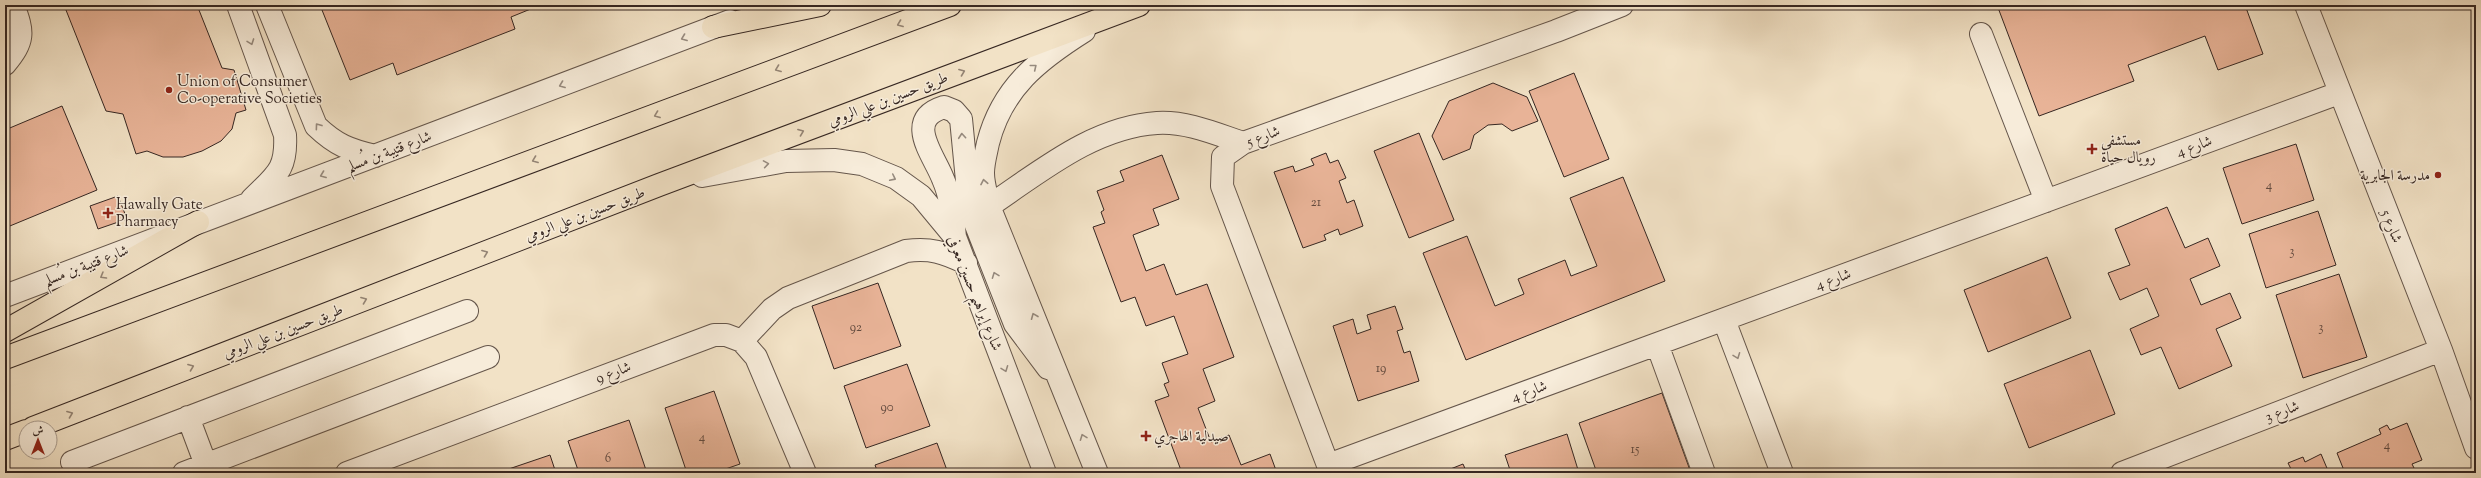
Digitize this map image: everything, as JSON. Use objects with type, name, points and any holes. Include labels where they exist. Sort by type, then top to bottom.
[{"type":"highway","points":[[713,27],[820,5]]},
{"type":"highway","points":[[5,358],[950,5]]},
{"type":"highway","name":"طريق حسين بن علي الرومي","points":[[54,420],[659,185],[1138,5]]},
{"type":"highway","points":[[5,331],[198,222]]},
{"type":"highway","points":[[5,439],[18,434]]},
{"type":"street","points":[[5,64],[19,48],[22,32],[13,5]]},
{"type":"street","points":[[238,5],[285,134],[286,156],[282,168],[247,204]]},
{"type":"street","points":[[267,5],[316,126],[332,140],[350,151],[375,156]]},
{"type":"street","name":"شارع قتيبة بن مُسلم","points":[[5,296],[772,5]]},
{"type":"street","name":"شارع 5","points":[[1329,469],[1222,186],[1223,157],[1243,143],[1556,31],[1622,5]]},
{"type":"street","name":"شارع 5","points":[[2306,5],[2339,93],[2441,350],[2476,448]]},
{"type":"street","points":[[1097,473],[989,206],[983,174],[984,160],[994,122],[1012,89],[1029,70],[1058,47],[1104,18]]},
{"type":"street","points":[[1981,34],[2046,201]]},
{"type":"street","name":"شارع 4","points":[[1329,469],[1657,344],[2339,93]]},
{"type":"street","points":[[955,237],[951,206],[943,179],[927,149],[923,131],[928,115],[944,107],[954,111],[961,119],[968,191],[974,220],[1014,324],[1065,391]]},
{"type":"street","points":[[989,206],[1073,151],[1111,132],[1157,122],[1197,127],[1243,143]]},
{"type":"street","name":"شارع إبراهيم حسين معرفي","points":[[659,185],[786,161],[834,160],[862,164],[896,178],[921,196],[955,237],[1045,473]]},
{"type":"street","points":[[805,473],[756,357],[742,340],[772,309],[788,298],[906,251],[919,250],[945,252],[966,263]]},
{"type":"street","points":[[72,462],[467,311]]},
{"type":"street","points":[[1724,320],[1782,473]]},
{"type":"street","name":"شارع 9","points":[[347,473],[703,337],[726,335],[742,340]]},
{"type":"street","points":[[1657,344],[1704,473]]},
{"type":"street","name":"شارع 3","points":[[2122,473],[2441,350]]},
{"type":"street","points":[[184,473],[208,469],[488,357]]},
{"type":"street","points":[[188,417],[208,469]]},
{"type":"building","name":"Union of Consumer Co-operative Societies","points":[[64,5],[197,5],[222,68],[234,70],[246,110],[236,113],[232,129],[221,141],[202,151],[183,157],[163,157],[147,151],[136,154],[123,114],[106,111]]},
{"type":"building","points":[[320,5],[538,6],[511,17],[515,29],[397,75],[393,63],[350,80]]},
{"type":"building","points":[[1997,5],[2245,5],[2263,54],[2218,70],[2205,36],[2128,65],[2134,81],[2039,116]]},
{"type":"building","points":[[1574,73],[1609,159],[1564,177],[1529,91]]},
{"type":"building","points":[[1493,83],[1527,97],[1538,121],[1512,131],[1502,124],[1488,125],[1474,135],[1470,149],[1443,160],[1432,136],[1449,101]]},
{"type":"building","points":[[62,106],[97,190],[5,228],[5,130]]},
{"type":"building","points":[[1419,133],[1454,220],[1409,238],[1374,151]]},
{"type":"building","points":[[2296,144],[2314,200],[2242,224],[2223,168]]},
{"type":"building","points":[[1326,153],[1330,163],[1338,160],[1346,178],[1339,181],[1347,203],[1354,200],[1363,226],[1340,235],[1338,229],[1324,235],[1326,240],[1303,248],[1274,172],[1293,166],[1295,172],[1314,165],[1311,159]]},
{"type":"building","points":[[1162,155],[1179,199],[1153,209],[1159,225],[1133,235],[1146,271],[1164,264],[1176,295],[1207,284],[1234,357],[1203,369],[1215,401],[1198,408],[1211,442],[1229,435],[1241,465],[1270,454],[1277,473],[1199,473],[1197,470],[1182,473],[1155,401],[1169,396],[1164,384],[1169,382],[1162,363],[1188,354],[1174,316],[1146,326],[1135,297],[1121,302],[1093,227],[1105,223],[1101,212],[1104,210],[1097,191],[1124,181],[1120,171]]},
{"type":"building","points":[[1623,177],[1665,281],[1466,360],[1423,253],[1467,236],[1495,306],[1524,294],[1518,279],[1565,260],[1571,276],[1597,266],[1570,198]]},
{"type":"building","name":"Hawally Gate Pharmacy","points":[[118,196],[127,219],[98,229],[90,206]]},
{"type":"building","points":[[2167,207],[2185,248],[2208,238],[2220,266],[2190,279],[2201,305],[2230,293],[2241,318],[2216,329],[2232,366],[2179,389],[2161,347],[2141,355],[2130,329],[2159,316],[2147,288],[2120,300],[2108,273],[2130,265],[2115,229]]},
{"type":"building","points":[[2318,211],[2336,265],[2266,288],[2249,234]]},
{"type":"building","points":[[2047,257],[2071,318],[1988,352],[1964,290]]},
{"type":"building","points":[[2339,274],[2367,357],[2303,378],[2276,295]]},
{"type":"building","points":[[878,283],[901,346],[834,369],[812,306]]},
{"type":"building","points":[[1395,306],[1403,329],[1397,331],[1404,353],[1410,351],[1419,381],[1358,401],[1333,326],[1353,319],[1357,334],[1371,329],[1367,315]]},
{"type":"building","points":[[2090,350],[2115,414],[2029,448],[2004,384]]},
{"type":"building","points":[[907,364],[930,426],[866,448],[844,386]]},
{"type":"building","points":[[714,391],[740,464],[714,473],[687,473],[665,408]]},
{"type":"building","points":[[1662,393],[1691,473],[1597,473],[1579,423]]},
{"type":"building","points":[[629,420],[647,473],[579,473],[568,441]]},
{"type":"building","points":[[2407,423],[2422,460],[2412,464],[2416,472],[2345,473],[2337,453],[2381,434],[2379,429],[2387,425],[2390,430]]},
{"type":"building","points":[[1567,434],[1579,473],[1511,473],[1505,455]]},
{"type":"building","points":[[937,443],[948,473],[878,473],[875,465]]},
{"type":"building","points":[[2321,454],[2329,473],[2282,473],[2291,469],[2288,463],[2303,457],[2305,462]]},
{"type":"building","points":[[550,455],[556,473],[497,473]]},
{"type":"building","points":[[1463,464],[1467,473],[1449,473],[1448,470]]},
{"type":"place","name":"Union of Consumer Co-operative Societies","points":[[169,90]]},
{"type":"place","name":"مستشفى رويال حياة","points":[[2092,149]]},
{"type":"place","name":"مدرسة الجابرية","points":[[2438,175]]},
{"type":"place","name":"Hawally Gate Pharmacy","points":[[108,213]]},
{"type":"place","name":"صيدلية الهاجري","points":[[1146,436]]}]
